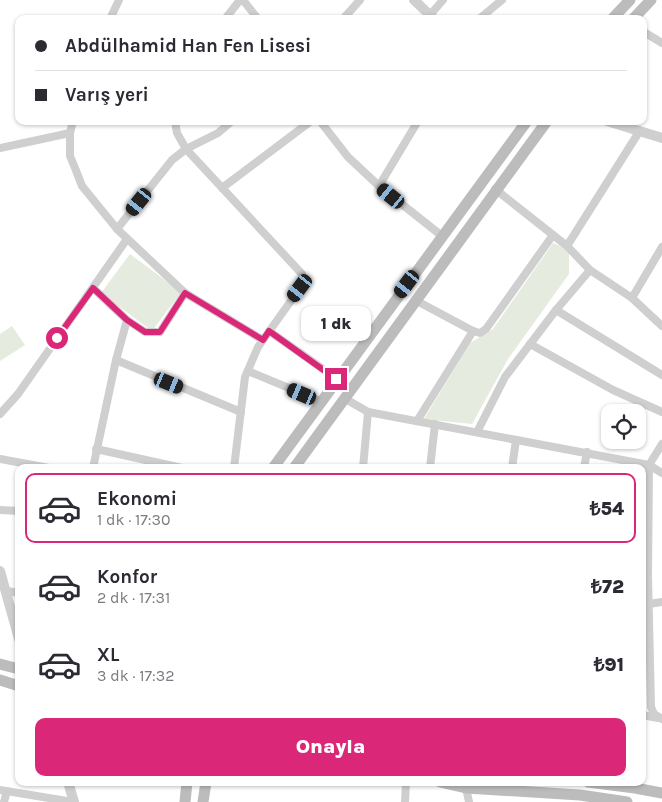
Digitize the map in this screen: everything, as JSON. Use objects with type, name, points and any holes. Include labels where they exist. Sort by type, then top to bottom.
[{"type":"main road","points":[[616,15],[630,0]]},
{"type":"main road","points":[[637,15],[651,0]]},
{"type":"main road","points":[[276,464],[336,379],[524,125]]},
{"type":"main road","points":[[297,464],[544,125]]},
{"type":"main road","points":[[0,664],[15,668]]},
{"type":"main road","points":[[0,680],[15,685]]},
{"type":"main road","points":[[185,802],[186,786]]},
{"type":"main road","points":[[203,802],[205,786]]},
{"type":"main road","points":[[457,786],[542,797],[580,795],[627,802]]},
{"type":"main road","points":[[638,786],[662,793]]},
{"type":"street","points":[[112,15],[119,0]]},
{"type":"street","points":[[229,15],[242,0],[255,15]]},
{"type":"street","points":[[347,15],[360,0]]},
{"type":"street","points":[[414,0],[430,15]]},
{"type":"street","points":[[433,15],[443,0]]},
{"type":"street","points":[[484,15],[502,0]]},
{"type":"street","points":[[647,34],[662,43]]},
{"type":"street","points":[[72,125],[70,156],[82,186],[116,230],[185,293],[263,340]]},
{"type":"street","points":[[176,125],[177,133],[186,149],[302,274],[303,284],[263,340],[245,377],[234,464]]},
{"type":"street","points":[[116,230],[172,160],[186,149],[218,133],[227,125]]},
{"type":"street","points":[[222,188],[306,125]]},
{"type":"street","points":[[323,125],[348,158],[379,186],[442,236]]},
{"type":"street","points":[[379,186],[416,125]]},
{"type":"street","points":[[619,125],[662,138]]},
{"type":"street","points":[[567,246],[639,132]]},
{"type":"street","points":[[0,148],[70,133]]},
{"type":"street","points":[[496,189],[567,246],[590,270],[632,298],[662,326]]},
{"type":"street","points":[[415,300],[480,333],[486,329],[554,235]]},
{"type":"street","points":[[0,414],[18,394],[127,239]]},
{"type":"street","points":[[632,298],[662,247]]},
{"type":"street","points":[[477,432],[504,378],[556,310],[590,270]]},
{"type":"street","points":[[93,288],[127,320],[145,332],[160,332],[185,293]]},
{"type":"street","points":[[556,310],[662,375]]},
{"type":"street","points":[[94,464],[116,360],[127,320]]},
{"type":"street","points":[[269,331],[336,379]]},
{"type":"street","points":[[417,421],[473,331]]},
{"type":"street","points":[[530,344],[613,390],[662,412]]},
{"type":"street","points":[[116,360],[241,412]]},
{"type":"street","points":[[248,370],[320,402]]},
{"type":"street","points":[[344,398],[368,412],[644,464]]},
{"type":"street","points":[[363,464],[368,412]]},
{"type":"street","points":[[430,464],[435,424]]},
{"type":"street","points":[[513,464],[516,440]]},
{"type":"street","points":[[661,719],[654,714],[652,707],[646,616],[649,604],[649,465],[662,444]]},
{"type":"street","points":[[96,449],[164,464]]},
{"type":"street","points":[[585,464],[587,452]]},
{"type":"street","points":[[0,459],[27,464]]},
{"type":"street","points":[[646,464],[662,473]]},
{"type":"street","points":[[0,510],[15,511]]},
{"type":"street","points":[[0,571],[15,623]]},
{"type":"street","points":[[7,591],[15,592]]},
{"type":"street","points":[[649,604],[662,602]]},
{"type":"street","points":[[646,716],[661,719]]},
{"type":"street","points":[[4,802],[4,791],[73,802],[69,786]]},
{"type":"street","points":[[405,802],[406,786]]},
{"type":"street","points":[[466,788],[469,802]]},
{"type":"shaded area","points":[[553,243],[569,253],[569,274],[508,359],[472,424],[424,419],[470,343],[493,329]]},
{"type":"shaded area","points":[[130,254],[181,292],[152,331],[101,293]]},
{"type":"shaded area","points":[[12,326],[25,345],[0,361],[0,334]]},
{"type":"route","points":[[57,338],[93,288],[127,320],[145,332],[160,332],[185,293],[263,340],[269,331],[336,379]]}]
